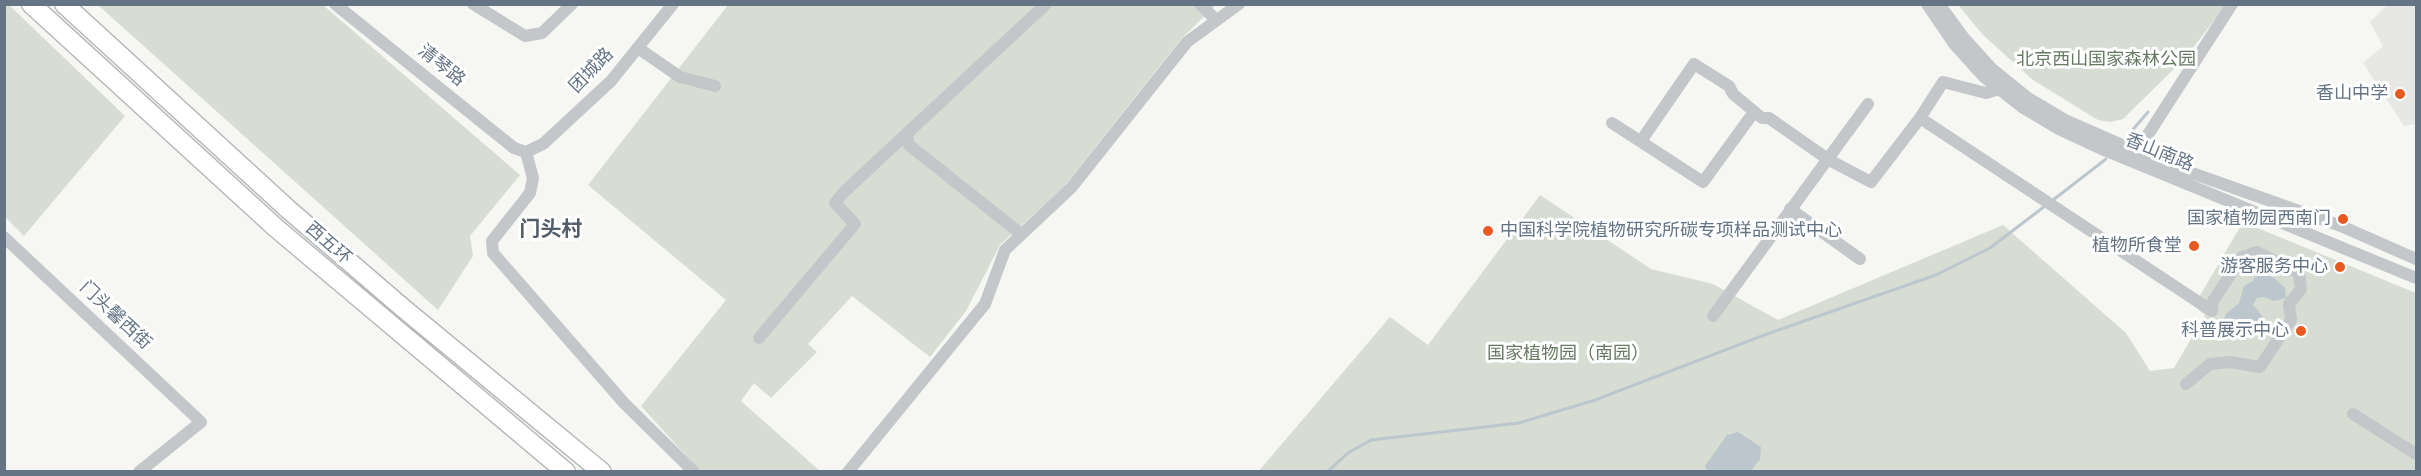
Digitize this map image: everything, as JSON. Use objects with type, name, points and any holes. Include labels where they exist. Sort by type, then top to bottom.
[{"type":"highway","name":"西五环","points":[[31,4],[276,228],[566,471]]},
{"type":"highway","name":"西五环","points":[[64,4],[289,210],[403,308],[602,471]]},
{"type":"street","name":"清琴路","points":[[335,4],[514,148],[526,152]]},
{"type":"street","points":[[473,4],[525,36],[542,33],[572,4]]},
{"type":"street","name":"团城路","points":[[526,152],[543,144],[610,81],[673,4]]},
{"type":"street","points":[[759,338],[855,224],[835,203],[844,192],[1046,4]]},
{"type":"street","points":[[1200,4],[1216,20]]},
{"type":"street","points":[[848,471],[985,303],[1005,250],[1071,188],[1187,42],[1239,4]]},
{"type":"street","name":"香山南路","points":[[1927,4],[1955,45],[1984,77],[2059,129],[2104,150],[2416,278]]},
{"type":"street","name":"香山南路","points":[[1940,4],[1964,38],[1992,69],[2028,98],[2065,120],[2162,162],[2341,226],[2416,259]]},
{"type":"street","points":[[2138,150],[2232,4]]},
{"type":"street","points":[[638,48],[680,77],[715,86]]},
{"type":"street","points":[[1641,141],[1694,64],[1729,86],[1733,94],[1762,118],[1769,118],[1829,160],[1871,182],[1920,118],[1943,82],[1986,93],[1999,89]]},
{"type":"street","points":[[1713,316],[1868,104]]},
{"type":"street","points":[[1612,123],[1703,182],[1754,112]]},
{"type":"street","points":[[1920,118],[2212,311],[2213,301],[2242,257],[2257,252],[2299,273],[2301,289],[2289,304],[2291,321],[2260,367],[2230,362],[2210,364],[2186,384]]},
{"type":"street","points":[[907,135],[909,145],[1021,234]]},
{"type":"street","points":[[526,152],[532,178],[530,193],[492,241],[493,253],[624,403],[694,471]]},
{"type":"street","points":[[1790,209],[1860,259]]},
{"type":"street","name":"门头馨西街","points":[[4,237],[201,422],[139,471]]},
{"type":"street","points":[[2353,414],[2416,453]]},
{"type":"shaded area","name":"香山中学","points":[[2387,5],[2416,5],[2416,124],[2404,126],[2363,63],[2383,46],[2370,22]]},
{"type":"shaded area","points":[[2258,272],[2274,278],[2285,288],[2286,298],[2274,301],[2264,297],[2257,298],[2253,305],[2263,317],[2259,323],[2245,328],[2236,327],[2228,333],[2224,332],[2222,323],[2226,314],[2239,303],[2244,286],[2253,281]]},
{"type":"shaded area","points":[[1738,432],[1761,447],[1760,459],[1751,471],[1707,471],[1705,466],[1727,435]]},
{"type":"green space","points":[[4,5],[9,5],[125,116],[24,236],[5,217]]},
{"type":"green space","points":[[98,5],[323,5],[520,175],[470,236],[473,256],[438,310]]},
{"type":"green space","points":[[728,5],[1216,5],[1181,39],[1063,188],[1000,245],[966,311],[930,357],[852,296],[808,344],[817,352],[771,398],[754,383],[741,401],[820,471],[700,471],[641,406],[726,300],[588,185]]},
{"type":"green space","name":"北京西山国家森林公园","points":[[1958,5],[2226,5],[2185,58],[2123,119],[2110,122],[2098,120],[2033,80],[1983,35]]},
{"type":"green space","name":"国家植物园（南园）","points":[[1540,195],[1651,269],[1713,284],[1778,320],[2003,225],[2126,333],[2150,371],[2174,368],[2205,315],[2194,306],[2243,222],[2416,293],[2416,471],[1258,472],[1390,317],[1428,345]]},
{"type":"waterway","points":[[2130,133],[2148,112]]},
{"type":"waterway","points":[[2053,200],[2106,159]]},
{"type":"waterway","points":[[1327,472],[1348,453],[1371,440],[1519,423],[1595,400],[1767,334],[1936,275],[1990,248],[2045,206]]},
{"type":"place","name":"香山中学","points":[[2400,94]]},
{"type":"place","name":"国家植物园西南门","points":[[2343,219]]},
{"type":"place","name":"中国科学院植物研究所碳专项样品测试中心","points":[[1488,231]]},
{"type":"place","name":"植物所食堂","points":[[2194,246]]},
{"type":"place","name":"游客服务中心","points":[[2340,267]]},
{"type":"place","name":"科普展示中心","points":[[2301,331]]},
{"type":"district","name":"门头村","points":[[551,231]]}]
